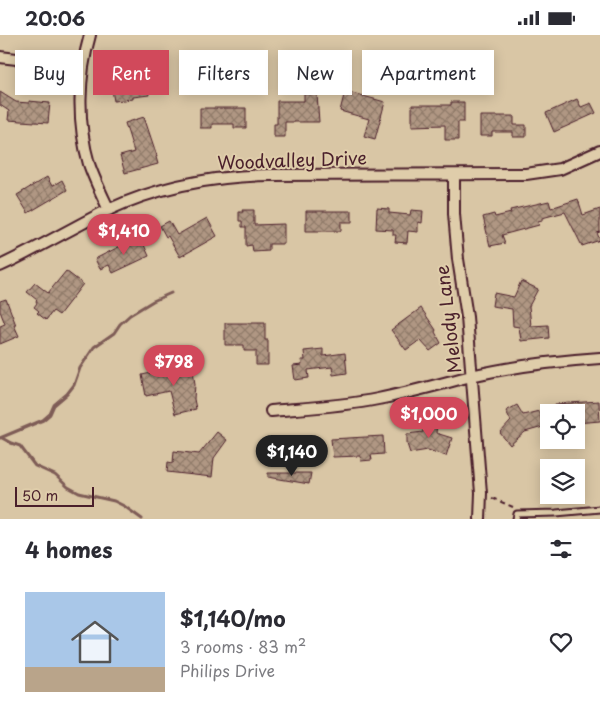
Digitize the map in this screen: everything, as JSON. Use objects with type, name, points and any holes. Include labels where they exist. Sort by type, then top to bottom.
[{"type":"street","points":[[83,67],[90,35]]},
{"type":"street","points":[[0,57],[15,59]]},
{"type":"street","points":[[82,95],[84,143],[90,165],[109,210]]},
{"type":"street","name":"Woodvalley Drive","points":[[0,266],[109,210],[162,189],[200,181],[270,175],[526,174],[544,172],[572,164],[600,151]]},
{"type":"street","name":"Melody Lane","points":[[454,175],[454,214],[458,259],[468,317],[481,493],[480,519]]},
{"type":"street","points":[[271,411],[327,407],[369,401],[472,376],[545,363],[600,358]]},
{"type":"lane","points":[[517,516],[600,509]]},
{"type":"path","points":[[481,493],[513,507],[517,516]]},
{"type":"building","points":[[0,92],[16,102],[50,103],[48,123],[8,120],[9,111],[0,105]]},
{"type":"building","points":[[352,93],[385,102],[375,139],[364,136],[369,119],[340,111],[344,95],[352,95]]},
{"type":"building","points":[[113,95],[149,95],[133,97],[133,99],[114,101]]},
{"type":"building","points":[[304,95],[317,95],[319,122],[285,122],[285,137],[274,137],[274,124],[277,124],[277,101],[304,101]]},
{"type":"building","points":[[577,99],[581,107],[591,103],[596,113],[554,132],[546,113]]},
{"type":"building","points":[[451,102],[464,102],[464,122],[458,122],[458,140],[445,140],[445,125],[412,126],[412,105],[451,105]]},
{"type":"building","points":[[200,108],[246,108],[246,128],[234,128],[234,124],[212,124],[212,128],[200,128]]},
{"type":"building","points":[[480,116],[514,116],[514,125],[526,125],[526,137],[513,137],[513,132],[492,132],[492,136],[480,136]]},
{"type":"building","points":[[144,117],[158,164],[125,173],[120,156],[134,152],[125,123]]},
{"type":"building","points":[[47,177],[52,186],[62,180],[67,190],[28,213],[17,195]]},
{"type":"building","points":[[578,199],[583,215],[600,209],[600,232],[597,233],[600,240],[582,246],[565,212],[542,218],[542,221],[538,222],[539,225],[502,235],[505,243],[490,246],[483,217],[494,214],[495,217],[511,213],[510,210],[549,201],[551,208]]},
{"type":"building","points":[[377,208],[389,209],[389,213],[410,215],[411,210],[423,211],[422,223],[418,222],[418,232],[408,231],[407,243],[395,242],[396,235],[393,235],[393,230],[376,229]]},
{"type":"building","points":[[242,210],[254,210],[254,225],[284,224],[284,244],[269,244],[269,251],[253,252],[252,245],[246,246],[246,227],[242,227],[242,221],[239,221],[239,212],[243,212]]},
{"type":"building","points":[[306,211],[352,211],[352,222],[341,222],[341,231],[306,231]]},
{"type":"building","points":[[207,218],[217,236],[180,257],[160,226],[169,221],[177,235]]},
{"type":"building","points":[[140,236],[149,256],[113,273],[109,265],[100,269],[95,259]]},
{"type":"building","points":[[66,271],[83,284],[59,315],[53,311],[46,320],[37,313],[39,311],[34,307],[37,300],[27,292],[35,283],[48,293]]},
{"type":"building","points":[[521,281],[538,289],[529,306],[531,326],[548,325],[549,338],[521,341],[519,327],[513,326],[512,309],[492,306],[494,293],[514,297]]},
{"type":"building","points":[[6,299],[19,336],[0,344],[0,326],[5,324],[0,311],[0,301]]},
{"type":"building","points":[[421,308],[436,330],[435,332],[441,343],[430,351],[420,340],[406,350],[391,330]]},
{"type":"building","points":[[225,323],[265,323],[265,340],[268,340],[268,365],[256,365],[256,351],[244,351],[244,345],[225,345]]},
{"type":"building","points":[[323,349],[323,356],[345,353],[347,373],[333,375],[332,367],[308,370],[309,378],[295,380],[293,366],[302,365],[301,360],[305,360],[304,351]]},
{"type":"building","points":[[192,364],[196,409],[175,414],[169,391],[146,396],[142,375]]},
{"type":"building","points":[[599,401],[600,421],[585,422],[585,404],[555,404]]},
{"type":"building","points":[[517,405],[523,415],[539,411],[540,428],[525,432],[510,445],[500,433],[511,421],[506,411]]},
{"type":"building","points":[[424,415],[438,417],[436,433],[452,438],[446,456],[428,450],[410,453],[407,444],[407,434],[423,432]]},
{"type":"building","points":[[217,432],[227,440],[214,458],[212,477],[167,472],[168,462],[173,463],[174,451],[199,454]]},
{"type":"building","points":[[383,436],[384,454],[371,455],[372,460],[361,461],[360,456],[333,457],[331,439]]},
{"type":"building","points":[[291,446],[302,448],[301,459],[265,463],[267,453],[289,456]]},
{"type":"building","points":[[268,473],[311,473],[309,484],[268,477]]},
{"type":"waterway","points":[[0,438],[43,420],[50,414],[54,405],[74,385],[80,368],[94,347],[114,333],[130,315],[171,293]]},
{"type":"waterway","points":[[2,438],[20,446],[35,466],[55,475],[68,487],[79,493],[114,501],[142,519]]}]
